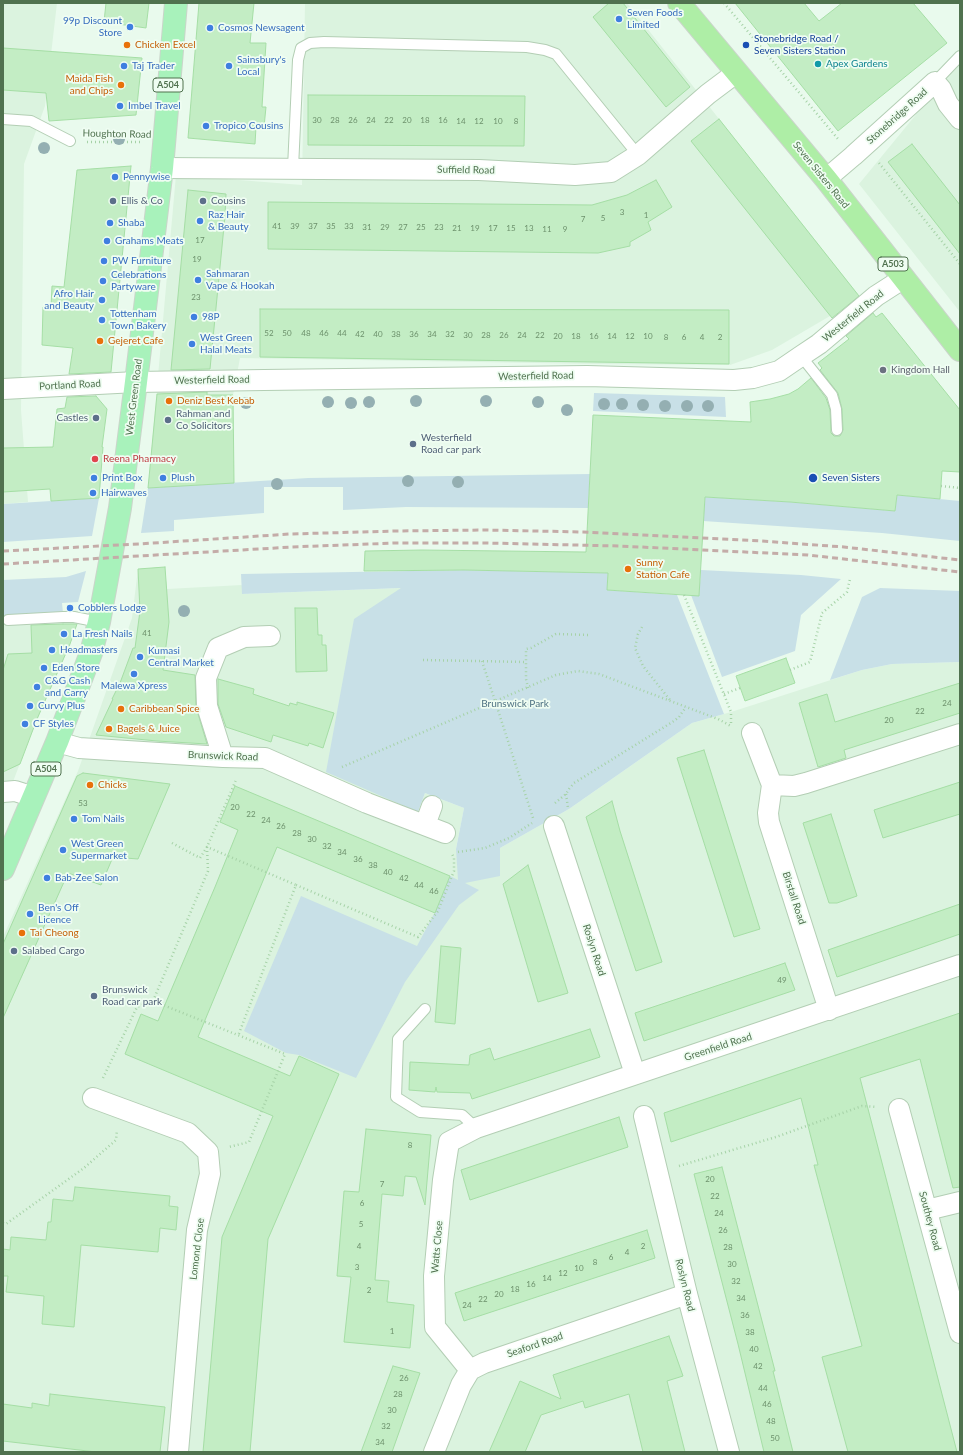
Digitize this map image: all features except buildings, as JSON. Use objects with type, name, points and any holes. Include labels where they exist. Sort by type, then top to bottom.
[{"type":"highway","name":"Seven Sisters Road","points":[[679,3],[826,179],[960,350]]},
{"type":"main road","name":"West Green Road","points":[[3,869],[57,742],[90,653],[99,622],[120,508],[136,382],[162,168],[176,3]]},
{"type":"street","name":"Suffield Road","points":[[162,168],[478,170],[575,175],[611,172],[638,155],[708,94],[736,73]]},
{"type":"street","name":"Stonebridge Road","points":[[826,179],[935,82],[941,89],[948,104],[960,119]]},
{"type":"street","name":"Westerfield Road","points":[[136,382],[587,376],[734,380],[753,378],[779,371],[820,344],[876,296],[904,278]]},
{"type":"street","name":"Portland Road","points":[[3,389],[136,382]]},
{"type":"street","points":[[223,757],[207,706],[206,678],[218,648],[244,637],[270,636]]},
{"type":"street","name":"Birstall Road","points":[[752,733],[772,785],[768,814],[769,822],[829,1010]]},
{"type":"street","points":[[772,785],[794,786],[806,783],[960,734]]},
{"type":"street","name":"Brunswick Road","points":[[57,742],[79,748],[223,757],[265,758],[367,803],[425,825],[448,843]]},
{"type":"street","points":[[3,792],[15,791],[34,797]]},
{"type":"street","points":[[425,825],[432,806]]},
{"type":"street","name":"Roslyn Road","points":[[543,824],[635,1074]]},
{"type":"street","name":"Greenfield Road","points":[[476,1128],[960,965]]},
{"type":"street","points":[[93,1098],[188,1133],[208,1152]]},
{"type":"street","name":"Southey Road","points":[[899,1108],[960,1333]]},
{"type":"street","name":"Roslyn Road","points":[[644,1116],[687,1294],[729,1452]]},
{"type":"street","name":"Watts Close","points":[[470,1370],[435,1327],[434,1276],[443,1180],[449,1142],[476,1128]]},
{"type":"street","name":"Lomond Close","points":[[178,1452],[197,1230],[210,1174],[208,1152]]},
{"type":"street","points":[[927,1210],[960,1202]]},
{"type":"street","name":"Seaford Road","points":[[470,1370],[484,1363],[687,1294]]},
{"type":"street","points":[[434,1452],[461,1385],[470,1370]]},
{"type":"lane","points":[[293,168],[298,60],[301,48],[310,43],[324,42],[527,47],[545,50],[556,54],[638,155]]},
{"type":"lane","points":[[935,82],[960,56]]},
{"type":"lane","points":[[3,119],[31,121],[70,141]]},
{"type":"lane","points":[[801,356],[832,395],[836,409],[837,430]]},
{"type":"lane","points":[[8,620],[74,617],[99,622]]},
{"type":"lane","points":[[425,1008],[398,1039],[396,1097],[420,1112],[462,1115],[476,1128]]},
{"type":"path","points":[[724,3],[840,141]]},
{"type":"path","name":"Houghton Road","points":[[70,141],[163,144]]},
{"type":"path","points":[[865,145],[960,264]]},
{"type":"path","points":[[941,486],[960,488]]},
{"type":"path","points":[[790,670],[810,662],[822,613],[847,592],[850,579]]},
{"type":"path","points":[[326,784],[334,770],[496,702],[556,675],[578,671],[599,674],[670,700],[718,719],[731,726],[731,712],[684,595]]},
{"type":"path","points":[[642,627],[638,634],[635,648],[643,666],[670,700]]},
{"type":"path","points":[[528,688],[526,679],[526,649],[531,648],[556,634],[590,634]]},
{"type":"path","points":[[423,660],[526,662]]},
{"type":"path","points":[[482,661],[534,822]]},
{"type":"path","points":[[724,694],[740,688]]},
{"type":"path","points":[[554,804],[566,794],[568,789],[574,783],[674,721],[686,707]]},
{"type":"path","points":[[172,843],[200,858],[208,848],[246,758]]},
{"type":"path","points":[[566,794],[569,809]]},
{"type":"path","points":[[534,822],[543,824]]},
{"type":"path","points":[[455,852],[472,851],[485,848],[509,838],[534,822],[543,824]]},
{"type":"path","points":[[208,848],[418,937],[438,911],[454,872],[454,858],[448,843]]},
{"type":"path","points":[[153,1001],[208,871],[208,848]]},
{"type":"path","points":[[238,1036],[296,885]]},
{"type":"path","points":[[93,1098],[137,1007],[153,1001],[285,1054],[249,1142],[208,1152]]},
{"type":"path","points":[[680,1166],[776,1137],[862,1106]]},
{"type":"path","points":[[3,1223],[6,1224],[84,1168],[116,1140],[119,1108]]},
{"type":"shaded area","points":[[3,3],[57,3],[45,106],[24,164],[21,410],[28,502],[3,504]]},
{"type":"shaded area","points":[[305,3],[627,3],[858,294],[830,316],[772,350],[730,365],[240,358],[233,395],[234,483],[148,488],[176,175],[302,185]]},
{"type":"shaded area","points":[[960,61],[960,312],[859,184]]},
{"type":"shaded area","points":[[165,567],[167,589],[242,585],[243,594],[402,588],[418,812],[425,793],[464,808],[456,849],[500,848],[569,809],[692,723],[862,670],[892,664],[960,662],[960,1452],[3,1452],[3,937],[78,771],[132,618],[138,569]]},
{"type":"shaded area","points":[[76,612],[72,619],[76,626],[70,644],[30,737],[3,808],[3,617]]},
{"type":"green space","points":[[594,393],[725,397],[726,417],[593,411]]},
{"type":"green space","points":[[590,474],[588,508],[406,507],[343,510],[343,487],[264,487],[264,513],[174,520],[174,531],[141,533],[148,488],[308,478]]},
{"type":"green space","points":[[897,495],[960,501],[960,541],[882,533],[703,521],[705,497],[790,502],[895,511]]},
{"type":"green space","points":[[99,498],[92,536],[3,542],[3,504]]},
{"type":"green space","name":"Brunswick Park","points":[[464,570],[608,573],[607,590],[677,595],[724,714],[692,723],[569,809],[500,848],[500,876],[465,883],[479,890],[459,905],[405,982],[356,1078],[299,1055],[286,1053],[244,1031],[301,896],[417,946],[435,912],[450,876],[458,880],[456,849],[464,808],[425,793],[418,812],[326,772],[354,619],[401,588],[242,594],[241,574]]},
{"type":"green space","points":[[701,570],[801,575],[841,579],[801,615],[795,651],[722,677],[691,595],[699,595]]},
{"type":"green space","points":[[86,571],[78,602],[62,603],[63,613],[3,617],[3,580],[66,577]]},
{"type":"green space","points":[[880,588],[960,591],[960,662],[892,664],[862,670],[830,680],[862,597]]},
{"type":"railway","points":[[3,551],[290,534],[486,530],[583,532],[761,541],[844,547],[960,560]]},
{"type":"railway","points":[[3,564],[292,547],[395,543],[486,543],[619,546],[808,555],[960,572]]},
{"type":"place","name":"Seven Foods Limited","points":[[619,19]]},
{"type":"place","name":"99p Discount Store","points":[[130,27]]},
{"type":"place","name":"Cosmos Newsagent","points":[[210,28]]},
{"type":"place","name":"Chicken Excel","points":[[127,45]]},
{"type":"place","name":"Stonebridge Road / Seven Sisters Station","points":[[746,45]]},
{"type":"place","name":"Apex Gardens","points":[[818,64]]},
{"type":"place","name":"Taj Trader","points":[[124,66]]},
{"type":"place","name":"Sainsbury's Local","points":[[229,66]]},
{"type":"place","name":"Maida Fish and Chips","points":[[121,85]]},
{"type":"place","name":"Imbel Travel","points":[[120,106]]},
{"type":"place","name":"Tropico Cousins","points":[[206,126]]},
{"type":"place","name":"Pennywise","points":[[115,177]]},
{"type":"place","name":"Ellis & Co","points":[[113,201]]},
{"type":"place","name":"Cousins","points":[[203,201]]},
{"type":"place","name":"Raz Hair & Beauty","points":[[200,221]]},
{"type":"place","name":"Shaba","points":[[110,223]]},
{"type":"place","name":"Grahams Meats","points":[[107,241]]},
{"type":"place","name":"PW Furniture","points":[[104,261]]},
{"type":"place","name":"Sahmaran Vape & Hookah","points":[[198,280]]},
{"type":"place","name":"Celebrations Partyware","points":[[103,281]]},
{"type":"place","name":"Afro Hair and Beauty","points":[[102,300]]},
{"type":"place","name":"98P","points":[[194,317]]},
{"type":"place","name":"Tottenham Town Bakery","points":[[102,320]]},
{"type":"place","name":"Gejeret Cafe","points":[[100,341]]},
{"type":"place","name":"West Green Halal Meats","points":[[192,344]]},
{"type":"place","name":"Kingdom Hall","points":[[883,370]]},
{"type":"place","name":"Deniz Best Kebab","points":[[169,401]]},
{"type":"place","name":"Castles","points":[[96,418]]},
{"type":"place","name":"Rahman and Co Solicitors","points":[[168,420]]},
{"type":"place","name":"Westerfield Road car park","points":[[413,444]]},
{"type":"place","name":"Reena Pharmacy","points":[[95,459]]},
{"type":"place","name":"Print Box","points":[[94,478]]},
{"type":"place","name":"Plush","points":[[163,478]]},
{"type":"place","name":"Seven Sisters","points":[[813,478]]},
{"type":"place","name":"Hairwaves","points":[[93,493]]},
{"type":"place","name":"Sunny Station Cafe","points":[[628,569]]},
{"type":"place","name":"Cobblers Lodge","points":[[70,608]]},
{"type":"place","name":"La Fresh Nails","points":[[64,634]]},
{"type":"place","name":"Headmasters","points":[[52,650]]},
{"type":"place","name":"Kumasi Central Market","points":[[140,657]]},
{"type":"place","name":"Eden Store","points":[[44,668]]},
{"type":"place","name":"Malewa Xpress","points":[[134,674]]},
{"type":"place","name":"C&G Cash and Carry","points":[[37,687]]},
{"type":"place","name":"Curvy Plus","points":[[30,706]]},
{"type":"place","name":"Caribbean Spice","points":[[121,709]]},
{"type":"place","name":"CF Styles","points":[[25,724]]},
{"type":"place","name":"Bagels & Juice","points":[[109,729]]},
{"type":"place","name":"Chicks","points":[[90,785]]},
{"type":"place","name":"Tom Nails","points":[[74,819]]},
{"type":"place","name":"West Green Supermarket","points":[[63,850]]},
{"type":"place","name":"Bab-Zee Salon","points":[[47,878]]},
{"type":"place","name":"Ben's Off Licence","points":[[30,914]]},
{"type":"place","name":"Tai Cheong","points":[[22,933]]},
{"type":"place","name":"Salabed Cargo","points":[[14,951]]},
{"type":"place","name":"Brunswick Road car park","points":[[94,996]]}]
